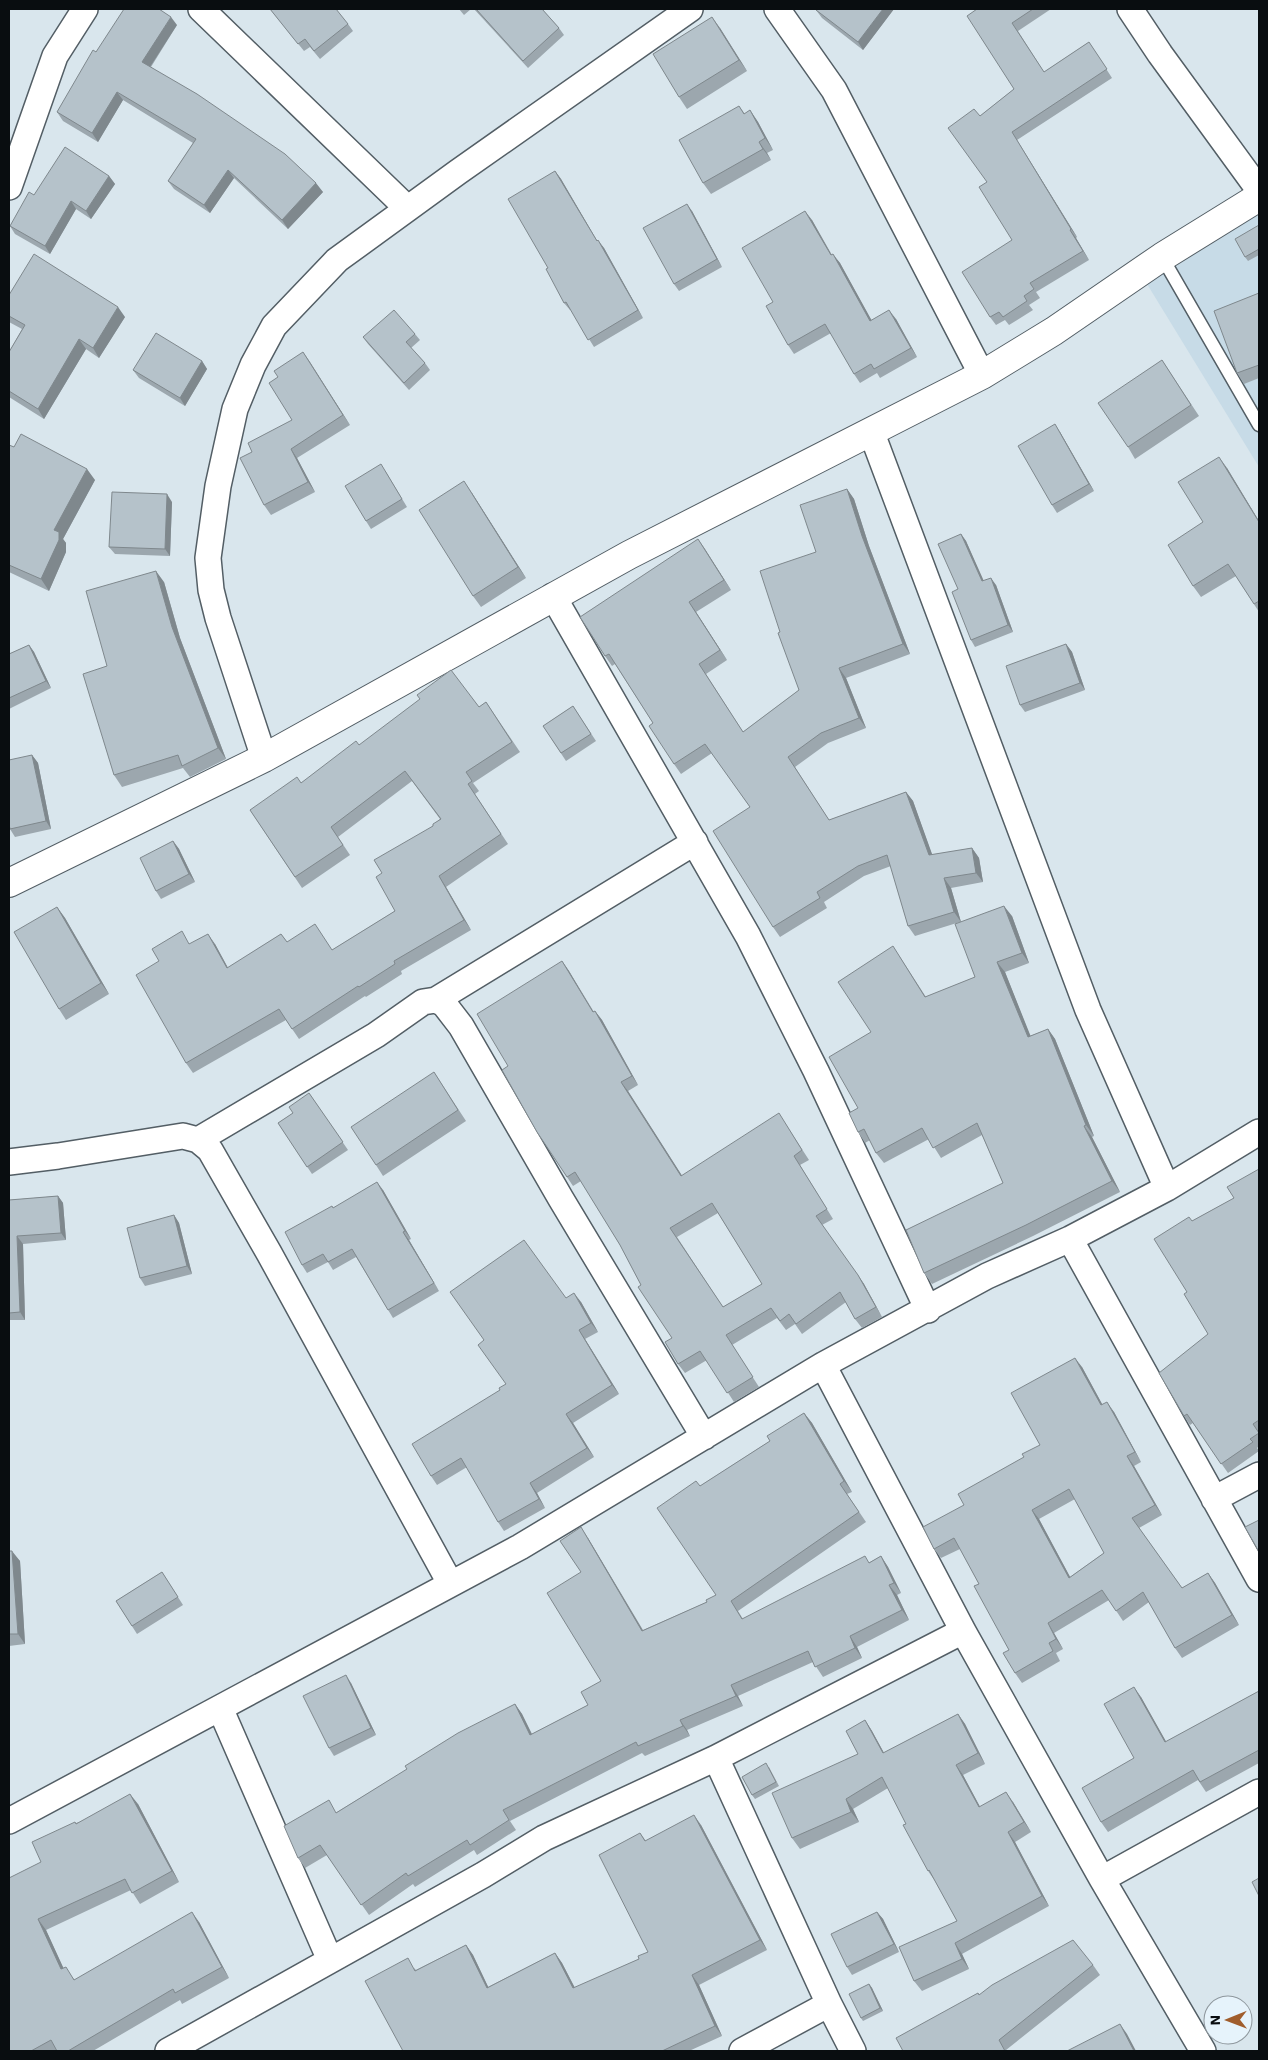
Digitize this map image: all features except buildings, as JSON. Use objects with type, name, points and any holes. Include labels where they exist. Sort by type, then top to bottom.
[{"type":"street","points":[[9,187],[55,56],[86,9]]},
{"type":"street","points":[[201,9],[407,208]]},
{"type":"street","points":[[264,758],[218,618],[211,590],[208,558],[218,486],[235,409],[253,365],[274,326],[338,260],[407,208],[690,9]]},
{"type":"street","points":[[777,9],[834,90],[982,374]]},
{"type":"street","points":[[1130,9],[1160,54],[1259,190]]},
{"type":"street","points":[[9,883],[264,758],[629,554],[982,374],[1054,330],[1162,257],[1259,197]]},
{"type":"street","points":[[871,431],[1088,1010],[1167,1188]]},
{"type":"street","points":[[553,596],[748,936],[816,1071],[928,1310]]},
{"type":"street","points":[[436,1000],[694,842]]},
{"type":"street","points":[[198,1140],[376,1035],[412,1008],[429,1000],[436,1000],[444,1004],[461,1026],[561,1199],[704,1438]]},
{"type":"street","points":[[9,1821],[520,1547],[823,1365],[928,1310],[987,1276],[1070,1239],[1167,1188],[1259,1132]]},
{"type":"street","points":[[9,1162],[183,1136],[198,1140],[210,1150],[450,1583]]},
{"type":"street","points":[[1070,1239],[1259,1579]]},
{"type":"street","points":[[823,1365],[963,1631],[1102,1879],[1203,2051]]},
{"type":"street","points":[[1214,1498],[1259,1475]]},
{"type":"street","points":[[168,2051],[483,1875],[544,1838],[716,1758],[963,1631]]},
{"type":"street","points":[[220,1708],[330,1960]]},
{"type":"street","points":[[716,1758],[829,2004],[853,2051]]},
{"type":"street","points":[[1102,1879],[1259,1792]]},
{"type":"street","points":[[742,2051],[829,2004]]},
{"type":"lane","points":[[1162,257],[1259,425]]},
{"type":"shaded area","points":[[1259,214],[1259,467],[1147,284]]}]
